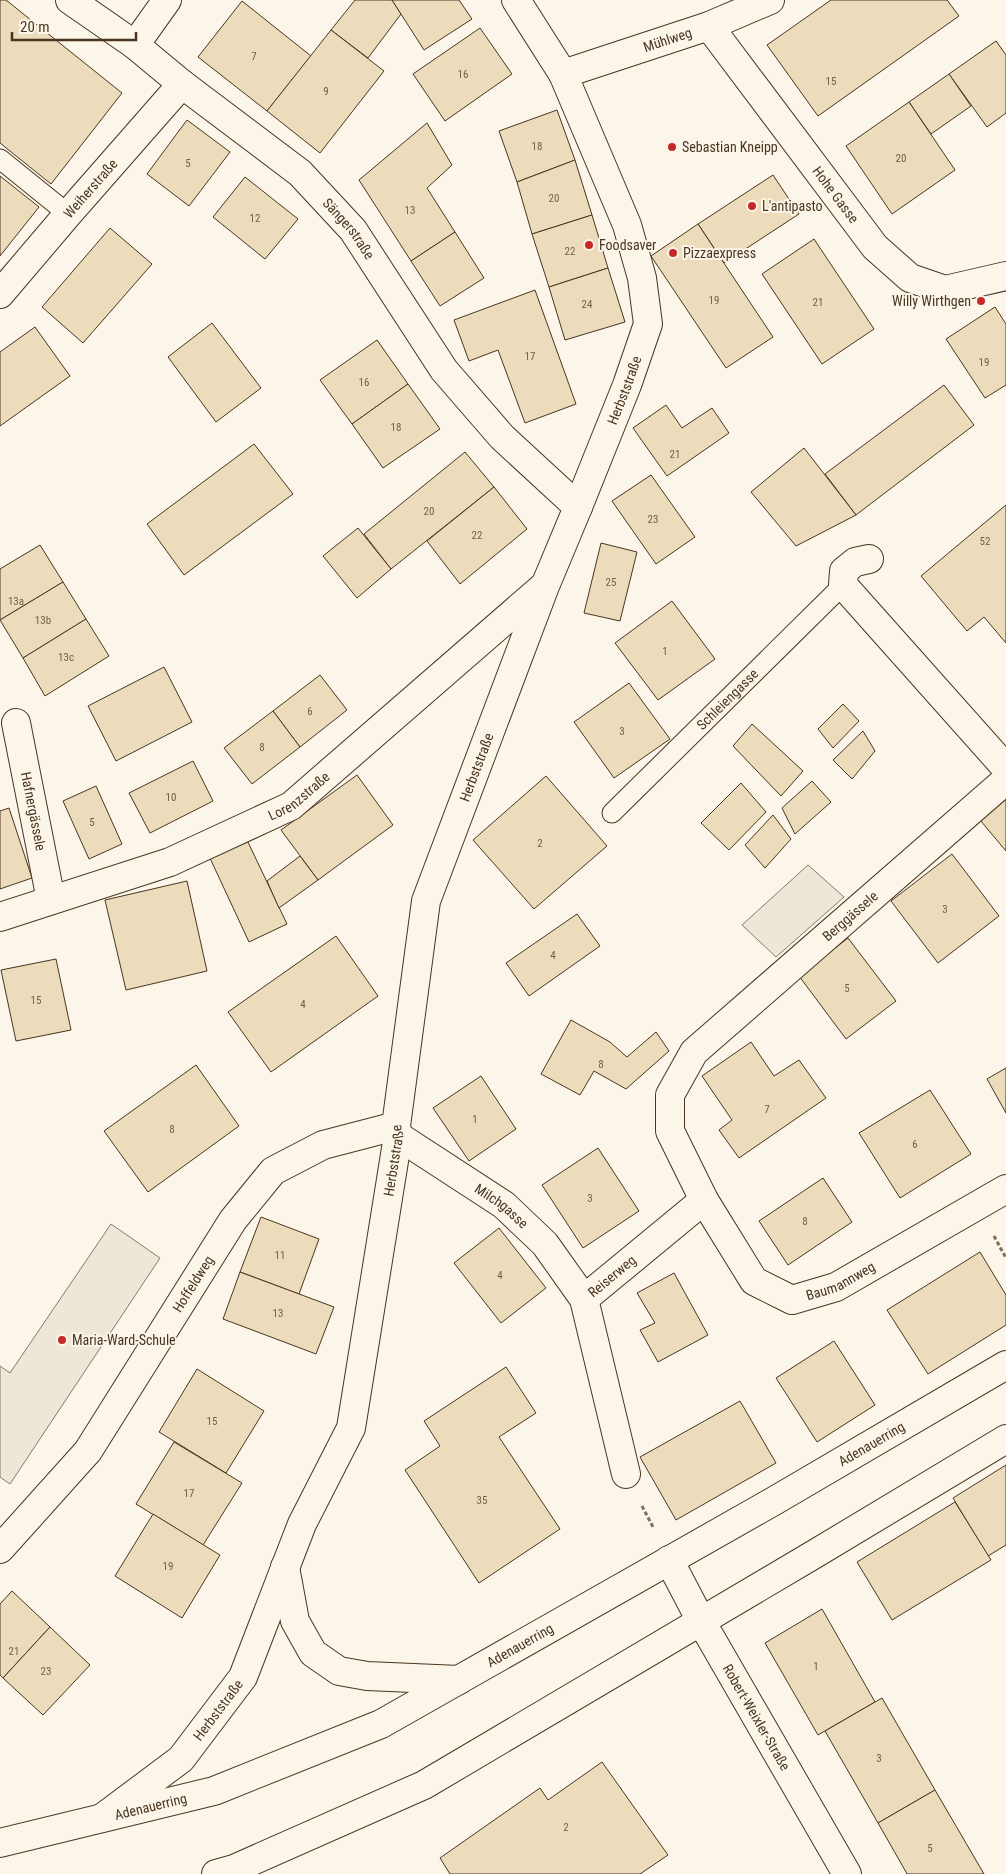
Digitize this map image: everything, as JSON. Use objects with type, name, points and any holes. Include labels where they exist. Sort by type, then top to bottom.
[{"type":"street","name":"Sängerstraße","points":[[70,0],[134,46],[300,174],[353,230],[444,370],[502,437],[578,507]]},
{"type":"street","points":[[134,46],[167,0]]},
{"type":"street","name":"Herbststraße","points":[[102,1818],[181,1759],[243,1677],[302,1524],[351,1428],[397,1131],[426,901],[545,586],[627,385],[648,324],[642,278],[627,225],[563,74],[516,0]]},
{"type":"street","name":"Mühlweg","points":[[563,74],[709,26],[770,0]]},
{"type":"street","name":"Hohe Gasse","points":[[709,26],[875,247],[910,278],[945,290],[1006,276]]},
{"type":"street","name":"Weiherstraße","points":[[0,294],[182,84]]},
{"type":"street","name":"Schleiengasse","points":[[842,585],[844,571],[855,562],[869,559]]},
{"type":"street","points":[[842,585],[1006,768]]},
{"type":"street","name":"Lorenzstraße","points":[[0,917],[170,862],[291,806],[545,586]]},
{"type":"street","name":"Hafnergässele","points":[[16,723],[52,900]]},
{"type":"street","name":"Berggässele","points":[[704,1200],[670,1131],[670,1095],[694,1052],[1006,780]]},
{"type":"street","name":"Milchgasse","points":[[397,1131],[504,1205],[545,1244],[584,1299]]},
{"type":"street","name":"Hoffeldweg","points":[[0,1549],[88,1451],[233,1220],[273,1171],[323,1145],[397,1131]]},
{"type":"street","name":"Baumannweg","points":[[704,1200],[754,1281],[792,1300],[836,1287],[1006,1188]]},
{"type":"street","name":"Reiserweg","points":[[626,1474],[584,1299],[704,1200]]},
{"type":"street","name":"Adenauerring","points":[[0,1843],[214,1791],[381,1724],[1006,1366]]},
{"type":"street","points":[[216,1874],[234,1869],[424,1785],[1006,1439]]},
{"type":"street","name":"Robert-Weixler-Straße","points":[[669,1560],[701,1621],[847,1874]]},
{"type":"street","points":[[285,1567],[295,1621],[314,1653],[339,1671],[367,1676],[459,1680]]},
{"type":"lane","points":[[0,159],[68,214]]},
{"type":"lane","name":"Schleiengasse","points":[[612,813],[842,585]]},
{"type":"path","points":[[626,1474],[669,1560]]},
{"type":"shaded area","points":[[808,865],[844,897],[776,957],[742,925]]},
{"type":"shaded area","points":[[111,1224],[160,1258],[10,1484],[0,1477],[0,1366],[10,1373]]},
{"type":"building","points":[[0,0],[6,0],[122,93],[51,184],[0,143]]},
{"type":"building","points":[[355,0],[392,0],[401,14],[368,58],[331,30]]},
{"type":"building","points":[[392,0],[459,0],[472,19],[424,50]]},
{"type":"building","points":[[831,0],[947,0],[959,16],[818,116],[767,45]]},
{"type":"building","points":[[242,1],[311,56],[267,111],[198,57]]},
{"type":"building","points":[[480,28],[512,74],[445,121],[413,74]]},
{"type":"building","points":[[331,30],[384,71],[320,153],[267,111]]},
{"type":"building","points":[[996,41],[1006,55],[1006,113],[987,127],[949,74]]},
{"type":"building","points":[[949,74],[971,106],[931,134],[909,102]]},
{"type":"building","points":[[909,102],[955,170],[892,214],[846,146]]},
{"type":"building","points":[[557,110],[575,160],[517,182],[499,131]]},
{"type":"building","points":[[187,120],[230,152],[189,206],[147,174]]},
{"type":"building","points":[[427,123],[452,165],[427,188],[455,232],[411,261],[359,180]]},
{"type":"building","points":[[575,160],[592,215],[532,234],[517,182]]},
{"type":"building","points":[[773,175],[799,214],[724,263],[698,224]]},
{"type":"building","points":[[0,176],[39,207],[0,256]]},
{"type":"building","points":[[245,177],[298,219],[265,259],[213,217]]},
{"type":"building","points":[[592,215],[608,268],[549,287],[532,234]]},
{"type":"building","points":[[698,224],[773,337],[726,368],[651,256]]},
{"type":"building","points":[[110,228],[152,264],[83,343],[42,307]]},
{"type":"building","points":[[455,232],[484,278],[440,306],[411,261]]},
{"type":"building","points":[[814,239],[874,329],[822,364],[762,274]]},
{"type":"building","points":[[608,268],[625,322],[565,340],[549,287]]},
{"type":"building","points":[[535,290],[576,404],[525,423],[498,350],[469,361],[454,320]]},
{"type":"building","points":[[995,307],[1006,324],[1006,385],[985,398],[946,339]]},
{"type":"building","points":[[212,323],[261,388],[216,422],[168,357]]},
{"type":"building","points":[[35,327],[70,376],[0,426],[0,352]]},
{"type":"building","points":[[377,340],[408,384],[352,424],[320,380]]},
{"type":"building","points":[[408,384],[440,429],[383,468],[352,424]]},
{"type":"building","points":[[944,385],[974,425],[856,515],[825,474]]},
{"type":"building","points":[[666,405],[682,428],[712,408],[729,433],[667,476],[633,428]]},
{"type":"building","points":[[254,444],[293,494],[184,575],[147,524]]},
{"type":"building","points":[[804,448],[856,515],[796,546],[751,492]]},
{"type":"building","points":[[465,452],[494,487],[391,569],[364,534]]},
{"type":"building","points":[[651,475],[695,537],[656,564],[612,501]]},
{"type":"building","points":[[494,487],[527,529],[460,584],[427,541]]},
{"type":"building","points":[[1006,505],[1006,643],[984,617],[967,631],[921,576]]},
{"type":"building","points":[[358,528],[391,569],[357,598],[323,556]]},
{"type":"building","points":[[601,543],[637,552],[620,621],[584,613]]},
{"type":"building","points":[[40,545],[63,582],[0,620],[0,569]]},
{"type":"building","points":[[63,582],[86,619],[23,658],[0,620]]},
{"type":"building","points":[[672,601],[715,659],[658,700],[615,643]]},
{"type":"building","points":[[86,619],[109,656],[45,696],[23,658]]},
{"type":"building","points":[[164,667],[192,722],[116,761],[88,706]]},
{"type":"building","points":[[320,675],[347,710],[300,747],[273,711]]},
{"type":"building","points":[[629,683],[670,739],[614,778],[574,722]]},
{"type":"building","points":[[843,704],[859,721],[833,748],[818,729]]},
{"type":"building","points":[[273,711],[300,747],[252,784],[224,748]]},
{"type":"building","points":[[752,724],[803,771],[781,796],[733,746]]},
{"type":"building","points":[[863,731],[875,751],[852,779],[833,760]]},
{"type":"building","points":[[193,761],[213,801],[150,833],[129,793]]},
{"type":"building","points":[[357,775],[393,825],[318,880],[281,830]]},
{"type":"building","points":[[546,776],[607,846],[534,909],[473,840]]},
{"type":"building","points":[[812,781],[831,802],[795,834],[782,808]]},
{"type":"building","points":[[741,783],[766,812],[729,850],[701,823]]},
{"type":"building","points":[[96,786],[122,844],[89,859],[63,801]]},
{"type":"building","points":[[1006,799],[1006,851],[980,820]]},
{"type":"building","points":[[9,808],[32,878],[0,889],[0,811]]},
{"type":"building","points":[[773,815],[791,839],[765,868],[745,845]]},
{"type":"building","points":[[246,838],[287,924],[249,942],[209,856]]},
{"type":"building","points":[[952,854],[999,916],[938,963],[891,901]]},
{"type":"building","points":[[300,856],[318,880],[279,908],[267,881]]},
{"type":"building","points":[[187,881],[207,971],[126,990],[105,900]]},
{"type":"building","points":[[577,914],[600,946],[529,996],[506,963]]},
{"type":"building","points":[[336,936],[378,996],[271,1072],[228,1012]]},
{"type":"building","points":[[848,938],[896,1001],[846,1039],[799,976]]},
{"type":"building","points":[[56,959],[71,1030],[16,1041],[1,970]]},
{"type":"building","points":[[571,1020],[610,1042],[627,1057],[656,1032],[669,1051],[626,1089],[594,1071],[580,1095],[541,1074]]},
{"type":"building","points":[[751,1042],[774,1076],[799,1060],[826,1098],[739,1158],[719,1130],[732,1120],[702,1076]]},
{"type":"building","points":[[196,1065],[239,1126],[148,1192],[104,1131]]},
{"type":"building","points":[[1006,1068],[1006,1113],[987,1079]]},
{"type":"building","points":[[481,1076],[516,1129],[469,1161],[433,1108]]},
{"type":"building","points":[[930,1090],[971,1154],[900,1198],[859,1133]]},
{"type":"building","points":[[598,1148],[639,1211],[583,1248],[542,1185]]},
{"type":"building","points":[[823,1178],[852,1222],[788,1265],[759,1221]]},
{"type":"building","points":[[261,1217],[319,1239],[299,1294],[240,1272]]},
{"type":"building","points":[[499,1228],[546,1288],[501,1323],[454,1263]]},
{"type":"building","points":[[980,1252],[1006,1295],[1006,1325],[928,1374],[887,1310]]},
{"type":"building","points":[[240,1272],[334,1307],[316,1354],[223,1319]]},
{"type":"building","points":[[674,1273],[708,1335],[658,1362],[640,1330],[655,1323],[637,1293]]},
{"type":"building","points":[[834,1341],[875,1405],[817,1442],[776,1378]]},
{"type":"building","points":[[506,1367],[536,1413],[499,1437],[560,1529],[479,1583],[405,1470],[440,1446],[424,1421]]},
{"type":"building","points":[[197,1369],[264,1411],[226,1473],[159,1432]]},
{"type":"building","points":[[740,1401],[776,1463],[676,1520],[640,1457]]},
{"type":"building","points":[[174,1442],[242,1483],[203,1545],[136,1504]]},
{"type":"building","points":[[1006,1465],[1006,1545],[988,1556],[953,1498]]},
{"type":"building","points":[[955,1502],[991,1560],[892,1620],[857,1562]]},
{"type":"building","points":[[153,1514],[220,1555],[182,1618],[115,1576]]},
{"type":"building","points":[[12,1591],[50,1627],[3,1678],[0,1675],[0,1604]]},
{"type":"building","points":[[822,1609],[875,1702],[818,1735],[765,1643]]},
{"type":"building","points":[[50,1627],[90,1665],[43,1715],[3,1678]]},
{"type":"building","points":[[882,1698],[935,1790],[878,1823],[825,1731]]},
{"type":"building","points":[[602,1762],[668,1855],[640,1874],[450,1874],[440,1858],[540,1788],[548,1800]]},
{"type":"building","points":[[935,1790],[984,1874],[907,1874],[878,1823]]},
{"type":"place","name":"Sebastian Kneipp","points":[[672,147]]},
{"type":"place","name":"L'antipasto","points":[[752,206]]},
{"type":"place","name":"Foodsaver","points":[[589,245]]},
{"type":"place","name":"Pizzaexpress","points":[[673,253]]},
{"type":"place","name":"Willy Wirthgen","points":[[981,301]]},
{"type":"place","name":"Maria-Ward-Schule","points":[[62,1340]]}]
